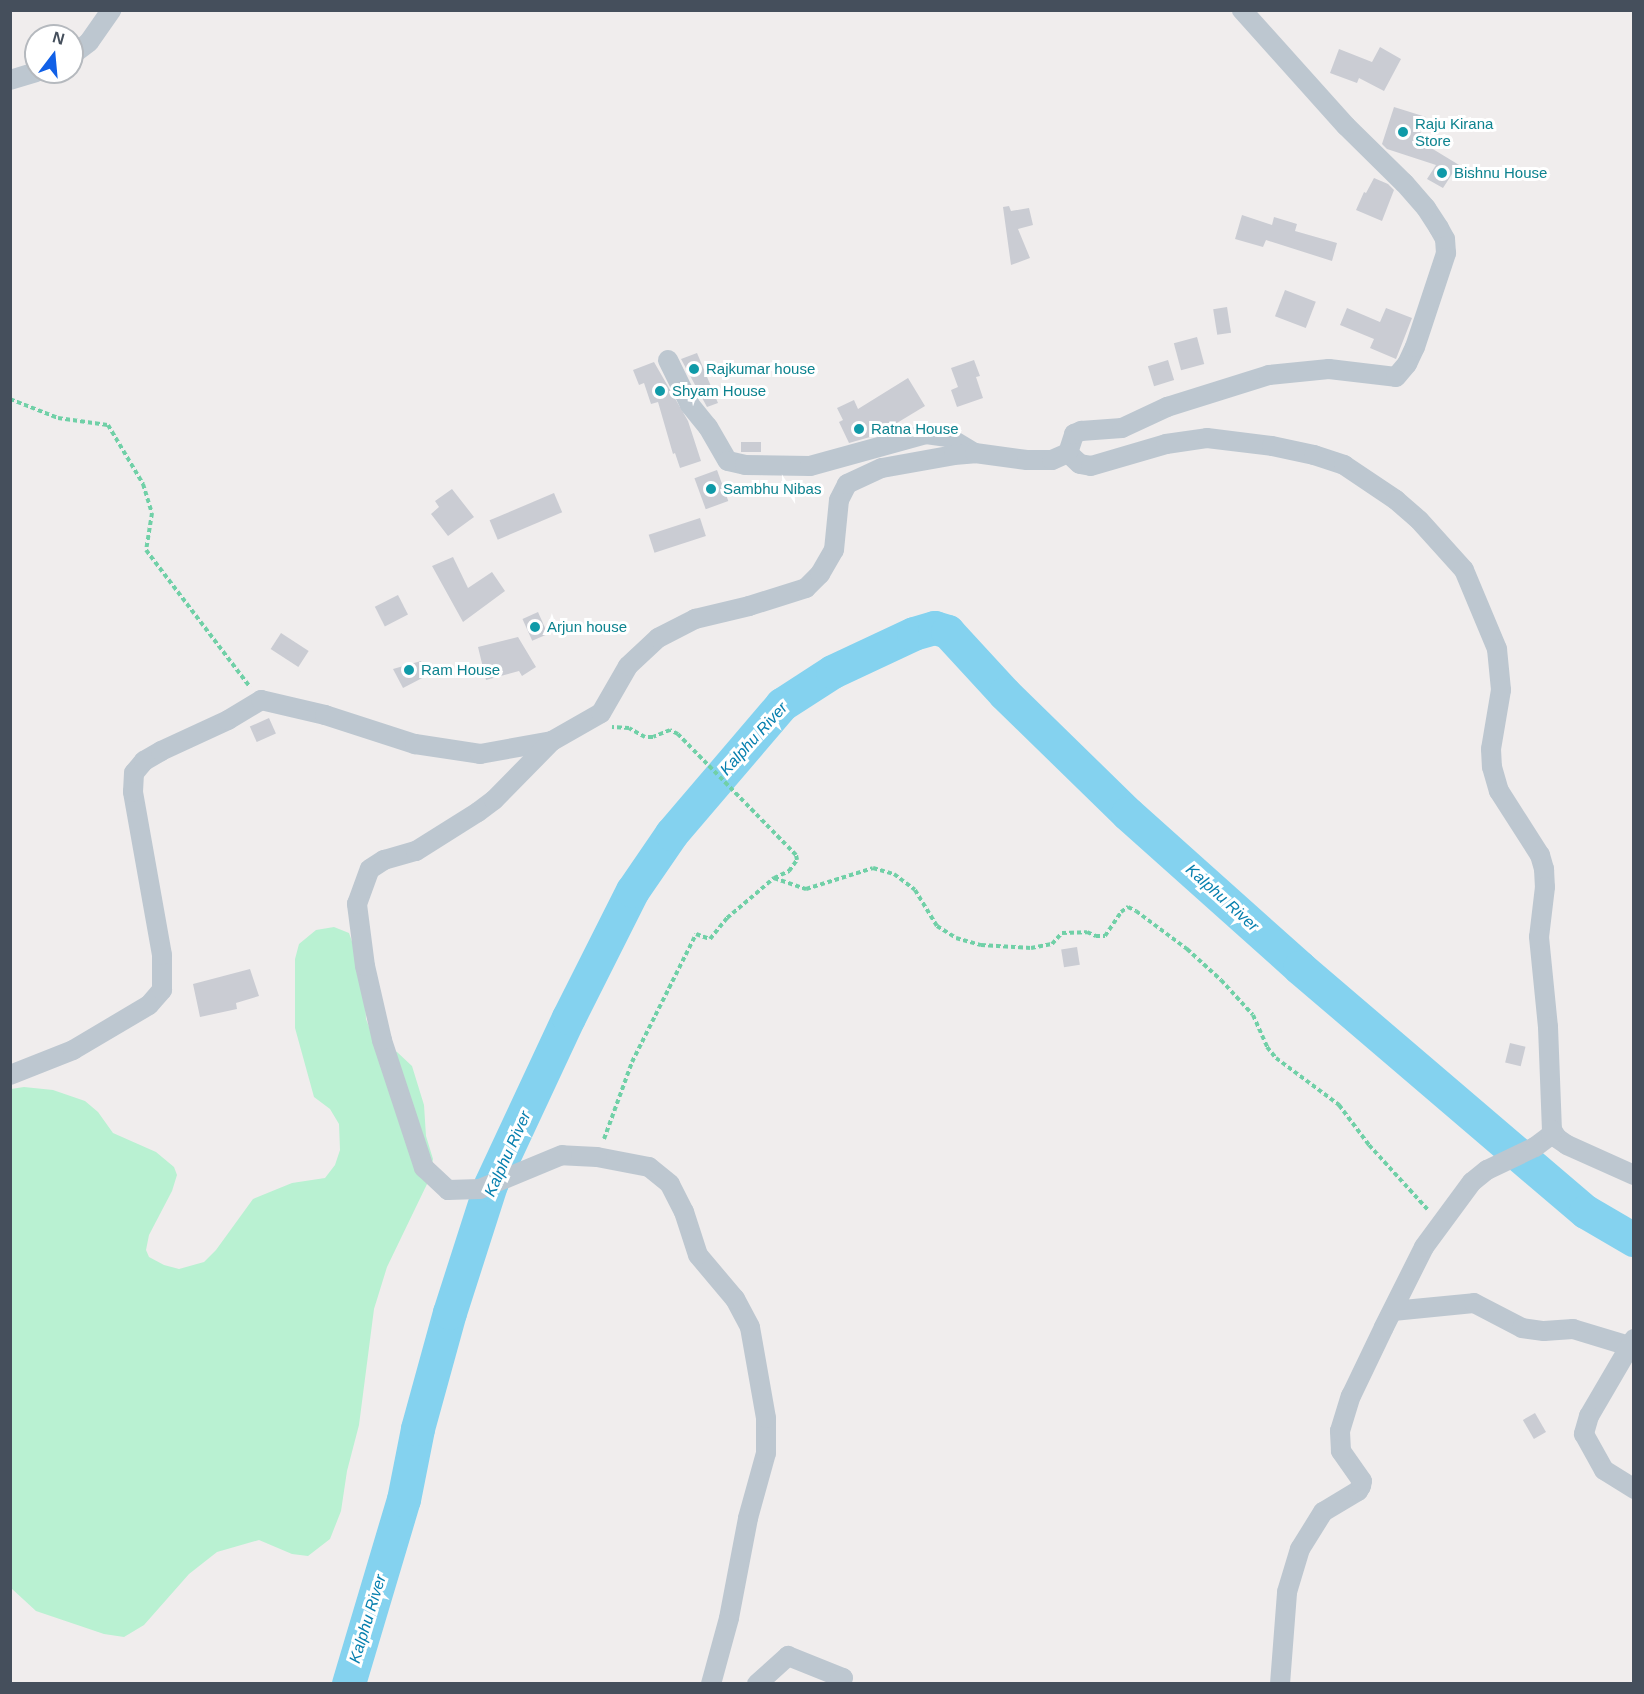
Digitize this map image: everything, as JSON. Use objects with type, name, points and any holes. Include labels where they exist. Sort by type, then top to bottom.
[{"type":"street","points":[[84,46],[111,10]]},
{"type":"street","points":[[711,1683],[729,1618],[748,1518],[766,1453],[766,1418],[750,1327],[735,1299],[698,1255],[684,1212],[670,1184],[650,1167],[597,1157],[562,1155],[480,1189],[448,1190],[424,1168],[382,1040],[365,966],[357,904],[370,869],[384,860],[416,851],[478,812],[494,800],[552,741],[601,713],[628,666],[658,638],[695,618],[749,606],[806,588],[820,574],[834,550],[840,500],[847,483],[882,468],[925,459],[975,453],[1027,460],[1052,460],[1068,453],[1074,434],[1081,431],[1122,428],[1167,406],[1269,375],[1329,369],[1396,377],[1407,364],[1414,347],[1446,252],[1445,239],[1426,208],[1404,183],[1346,126],[1242,10]]},
{"type":"street","points":[[668,360],[690,405],[708,427],[728,461],[746,465],[810,466],[926,434],[948,437],[975,453]]},
{"type":"street","points":[[1068,453],[1080,464],[1091,466],[1185,440],[1207,438],[1272,446],[1314,455],[1344,465],[1396,500],[1419,520],[1464,570],[1497,649],[1501,690],[1491,749],[1492,767],[1499,791],[1540,855],[1544,869],[1539,937],[1548,1027],[1551,1135],[1535,1147],[1487,1170],[1472,1182],[1440,1222],[1424,1247],[1351,1396],[1340,1431],[1341,1450],[1362,1481],[1361,1486],[1358,1491],[1323,1512],[1305,1538],[1295,1563],[1287,1592],[1280,1683]]},
{"type":"street","points":[[10,1075],[73,1050],[149,1005],[162,990],[162,955],[133,792],[134,773],[144,761],[228,720],[261,700],[325,715],[415,744],[480,754],[552,741]]},
{"type":"street","points":[[1552,1130],[1557,1138],[1567,1145],[1600,1162],[1634,1175]]},
{"type":"street","points":[[1393,1311],[1474,1303],[1483,1305],[1522,1328],[1544,1331],[1573,1329],[1631,1343],[1589,1416],[1584,1434],[1604,1470],[1634,1489]]},
{"type":"street","points":[[758,1683],[788,1656],[843,1678],[836,1683]]},
{"type":"path","points":[[10,399],[58,418],[108,425],[143,484],[152,513],[146,550],[220,651],[261,700]]},
{"type":"path","points":[[597,1157],[632,1062],[696,934],[710,939],[727,918],[774,878],[789,871],[797,860],[796,855],[684,739],[670,730],[653,737],[645,737],[629,728],[616,729],[607,725],[601,713]]},
{"type":"path","points":[[774,878],[806,889],[873,868],[894,874],[915,890],[937,926],[956,938],[981,945],[1031,948],[1052,944],[1062,933],[1087,932],[1096,936],[1105,936],[1121,912],[1128,907],[1136,911],[1187,949],[1221,980],[1252,1015],[1267,1047],[1276,1058],[1339,1105],[1369,1145],[1440,1222]]},
{"type":"green space","points":[[334,927],[349,933],[364,976],[366,1019],[377,1044],[397,1052],[412,1066],[424,1105],[426,1136],[433,1159],[428,1182],[387,1267],[374,1309],[359,1425],[347,1471],[341,1511],[330,1539],[308,1556],[292,1554],[259,1540],[217,1552],[189,1574],[144,1625],[124,1637],[104,1634],[36,1611],[11,1588],[11,1089],[24,1087],[53,1090],[85,1101],[98,1112],[113,1133],[156,1152],[174,1167],[177,1175],[172,1191],[149,1235],[146,1250],[149,1257],[164,1265],[179,1269],[204,1262],[216,1250],[253,1199],[292,1183],[325,1178],[335,1165],[340,1150],[339,1124],[330,1109],[314,1097],[295,1028],[295,959],[299,944],[316,930]]},
{"type":"building","points":[[1380,47],[1401,59],[1384,91],[1359,78],[1357,83],[1330,73],[1339,49],[1372,62]]},
{"type":"building","points":[[1394,107],[1426,117],[1418,140],[1464,168],[1462,173],[1454,171],[1443,188],[1427,179],[1436,165],[1387,149],[1382,144]]},
{"type":"building","points":[[1374,178],[1388,184],[1394,190],[1382,221],[1356,210],[1364,192],[1366,193]]},
{"type":"building","points":[[1009,206],[1011,211],[1029,208],[1033,225],[1018,229],[1030,258],[1011,265],[1003,207]]},
{"type":"building","points":[[1242,215],[1272,225],[1274,217],[1297,224],[1295,231],[1337,243],[1332,261],[1266,240],[1263,247],[1235,239]]},
{"type":"building","points":[[1285,290],[1316,302],[1306,328],[1275,316]]},
{"type":"building","points":[[1227,307],[1231,333],[1217,335],[1213,309]]},
{"type":"building","points":[[1347,308],[1380,322],[1386,308],[1412,318],[1396,359],[1370,348],[1374,339],[1340,325]]},
{"type":"building","points":[[1197,337],[1204,364],[1181,370],[1174,343]]},
{"type":"building","points":[[697,353],[718,403],[707,407],[681,359]]},
{"type":"building","points":[[974,360],[980,376],[976,377],[983,398],[957,407],[951,390],[958,387],[951,368]]},
{"type":"building","points":[[1168,360],[1174,380],[1154,386],[1148,366]]},
{"type":"building","points":[[654,362],[688,421],[701,461],[680,468],[675,453],[673,454],[658,402],[651,404],[644,383],[639,385],[633,370]]},
{"type":"building","points":[[908,378],[925,406],[877,435],[849,443],[839,422],[843,420],[837,408],[854,400],[858,409]]},
{"type":"building","points":[[741,442],[761,442],[761,452],[741,452]]},
{"type":"building","name":"Sambhu Nibas","points":[[717,470],[728,501],[706,509],[694,478]]},
{"type":"building","points":[[452,489],[474,517],[448,536],[431,514],[439,507],[435,501]]},
{"type":"building","points":[[554,493],[562,512],[498,540],[490,520]]},
{"type":"building","points":[[700,518],[706,536],[655,553],[649,535]]},
{"type":"building","points":[[453,557],[468,588],[492,572],[505,591],[463,622],[432,566]]},
{"type":"building","points":[[398,595],[408,615],[385,626],[375,607]]},
{"type":"building","name":"Arjun house","points":[[538,612],[548,634],[532,641],[522,619]]},
{"type":"building","points":[[281,633],[309,651],[298,667],[271,649]]},
{"type":"building","points":[[518,637],[536,667],[522,676],[519,671],[486,680],[478,647]]},
{"type":"building","name":"Ram House","points":[[421,661],[428,675],[403,688],[393,669]]},
{"type":"building","points":[[269,718],[276,734],[257,742],[250,727]]},
{"type":"building","points":[[1077,947],[1080,965],[1064,967],[1061,950]]},
{"type":"building","points":[[250,969],[259,996],[236,1003],[237,1009],[200,1017],[193,984]]},
{"type":"building","points":[[1510,1043],[1526,1047],[1521,1066],[1505,1062]]},
{"type":"building","points":[[1535,1413],[1546,1432],[1534,1439],[1523,1420]]},
{"type":"waterway","name":"Kalphu River","points":[[349,1684],[404,1500],[418,1429],[450,1313],[491,1185],[569,1018],[633,891],[672,834],[782,705],[833,672],[914,634],[935,628],[948,632],[1005,694],[1128,814],[1300,968],[1586,1212],[1634,1240]]},
{"type":"place","name":"Raju Kirana Store","points":[[1403,132]]},
{"type":"place","name":"Bishnu House","points":[[1442,173]]},
{"type":"place","name":"Rajkumar house","points":[[694,369]]},
{"type":"place","name":"Shyam House","points":[[660,391]]},
{"type":"place","name":"Ratna House","points":[[859,429]]},
{"type":"place","name":"Sambhu Nibas","points":[[711,489]]},
{"type":"place","name":"Arjun house","points":[[535,627]]},
{"type":"place","name":"Ram House","points":[[409,670]]}]
